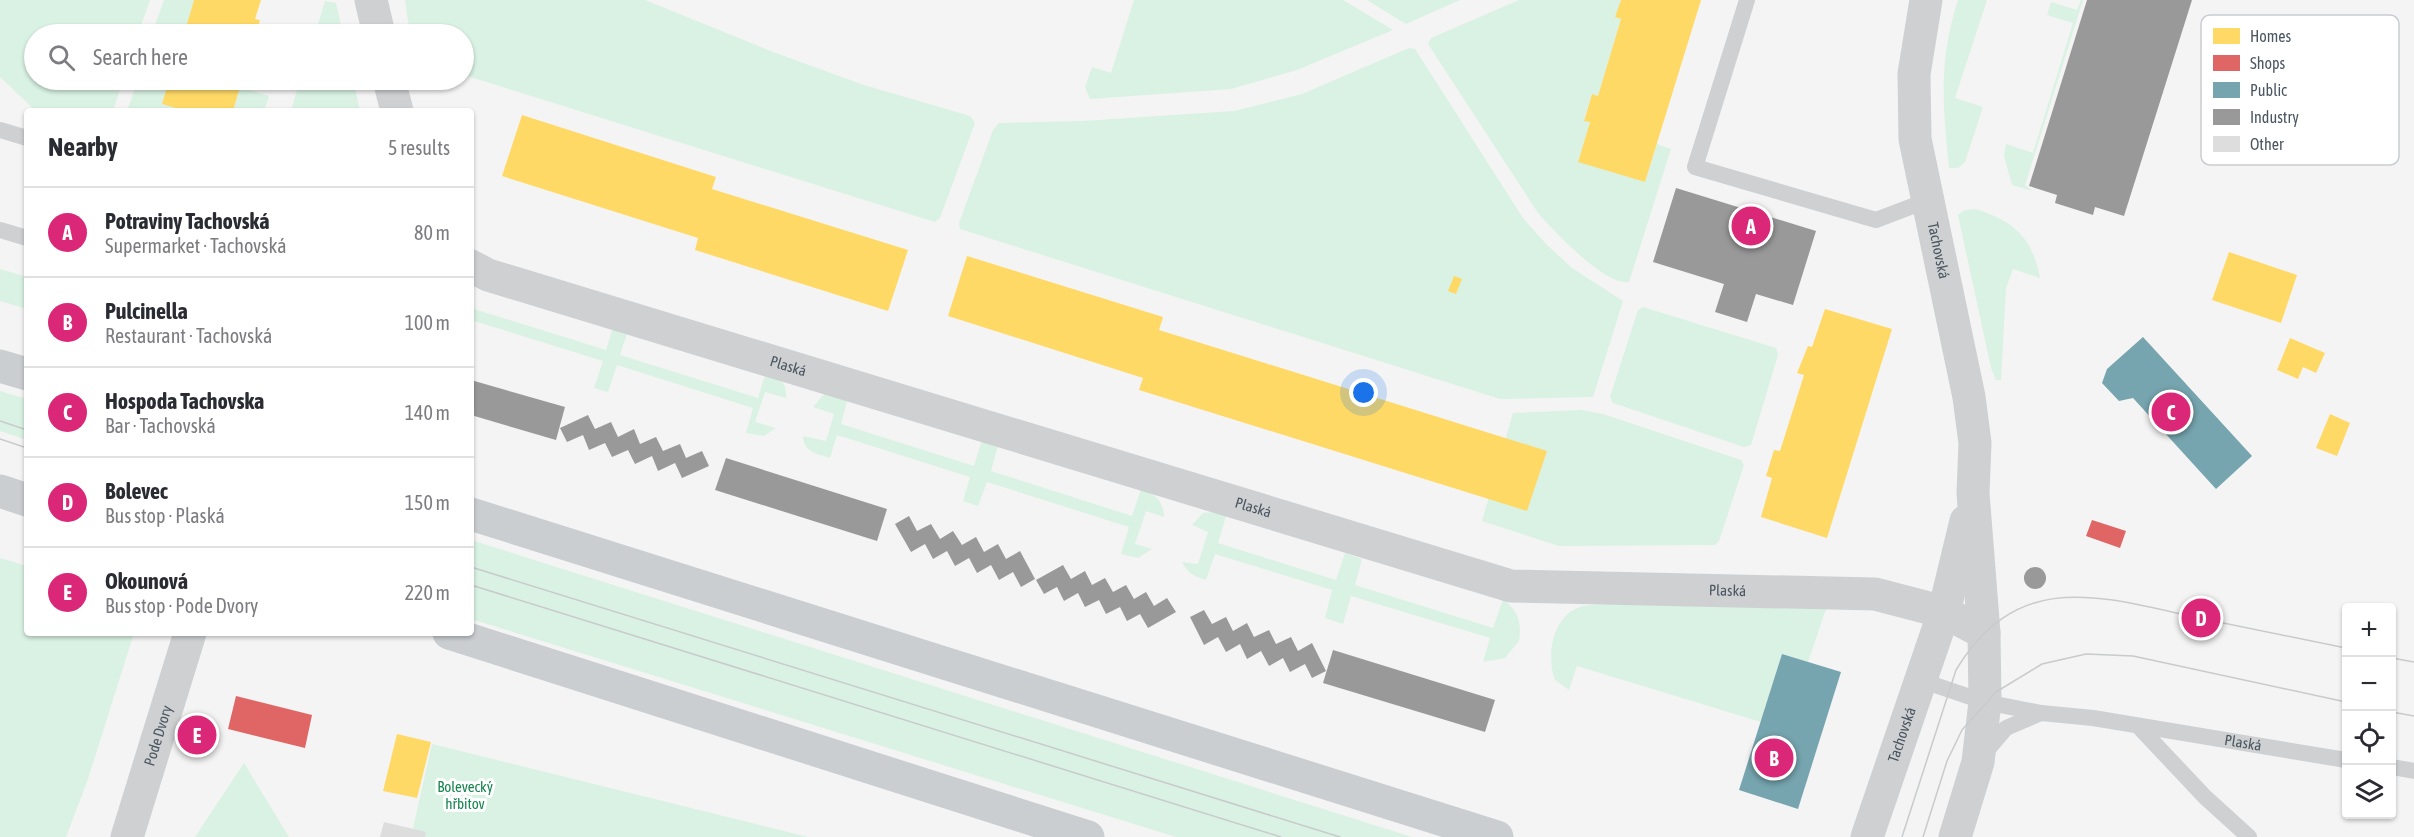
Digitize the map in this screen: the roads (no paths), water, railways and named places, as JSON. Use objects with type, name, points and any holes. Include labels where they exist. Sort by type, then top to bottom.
[{"type":"main road","points":[[0,366],[24,373]]},
{"type":"main road","points":[[0,492],[24,499]]},
{"type":"main road","points":[[474,515],[1497,837]]},
{"type":"main road","points":[[458,636],[1088,837]]},
{"type":"street","points":[[371,0],[377,24]]},
{"type":"street","name":"Tachovská","points":[[1919,2],[1914,74],[1915,139],[1926,201],[1969,397],[1975,442],[1973,493],[1984,633]]},
{"type":"street","points":[[392,90],[396,108]]},
{"type":"street","name":"Plaská","points":[[474,268],[488,275],[1511,586],[1875,594],[1944,612],[1984,633],[1985,702],[1978,762],[1955,837]]},
{"type":"street","name":"Tachovská","points":[[1867,837],[1944,612],[1973,493]]},
{"type":"street","name":"Pode Dvory","points":[[127,837],[189,636]]},
{"type":"lane","points":[[1747,0],[1695,167],[1876,220],[1926,201]]},
{"type":"lane","points":[[2,128],[24,137]]},
{"type":"lane","points":[[0,230],[24,237]]},
{"type":"lane","points":[[1920,680],[1985,702]]},
{"type":"lane","name":"Plaská","points":[[1985,702],[2041,713],[2093,718],[2342,759]]},
{"type":"lane","name":"Plaská","points":[[1978,762],[2006,728],[2041,713]]},
{"type":"lane","points":[[2139,727],[2205,797],[2248,837]]},
{"type":"lane","points":[[2396,768],[2414,771]]},
{"type":"tram line","points":[[0,421],[24,429]]},
{"type":"tram line","points":[[0,439],[24,447]]},
{"type":"tram line","points":[[474,568],[1340,837]]},
{"type":"tram line","points":[[474,586],[1281,837]]},
{"type":"tram line","points":[[1902,837],[1956,670],[1981,637],[2007,615],[2035,603],[2064,598],[2096,598],[2342,647]]},
{"type":"tram line","points":[[1923,837],[1947,761],[1962,730],[1996,692],[2042,664],[2086,654],[2133,656],[2342,701]]},
{"type":"tram line","points":[[2396,659],[2414,662]]},
{"type":"tram line","points":[[2396,713],[2414,716]]},
{"type":"place","name":"Potraviny Tachovská","points":[[1751,226]]},
{"type":"place","name":"Hospoda Tachovska","points":[[2171,412]]},
{"type":"place","name":"Bolevec","points":[[2201,618]]},
{"type":"place","name":"Okounová","points":[[197,735]]},
{"type":"place","name":"Pulcinella","points":[[1774,758]]},
{"type":"park label","name":"Bolevecký hřbitov","points":[[465,796]]}]
